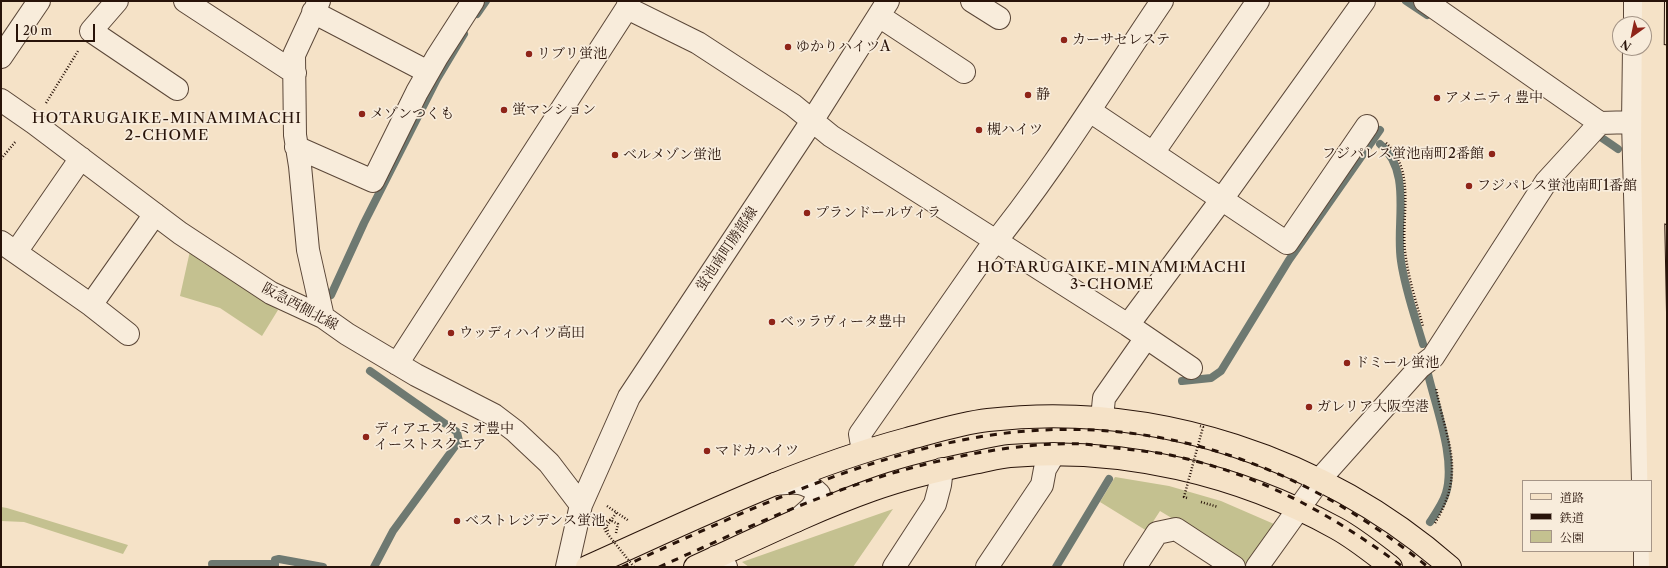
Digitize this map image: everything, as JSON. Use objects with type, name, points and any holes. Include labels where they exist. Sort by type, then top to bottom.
[{"type":"main road","points":[[1653,1],[1652,159],[1660,567]]},
{"type":"main road","points":[[1661,1],[1667,213]]},
{"type":"main road","points":[[587,567],[770,485],[863,451],[927,433],[986,420],[1037,417],[1102,418],[1183,431],[1241,446],[1320,480],[1348,494],[1421,544],[1450,567]]},
{"type":"main road","points":[[695,567],[721,562],[792,523],[872,490],[942,469],[1008,456],[1054,454],[1097,456],[1153,463],[1215,477],[1297,509],[1338,529],[1386,565]]},
{"type":"street","points":[[1,57],[39,1]]},
{"type":"street","points":[[117,1],[92,32],[177,89]]},
{"type":"street","points":[[185,1],[295,73]]},
{"type":"street","points":[[296,147],[374,181],[428,72],[473,1]]},
{"type":"street","points":[[972,1],[999,18]]},
{"type":"street","points":[[863,451],[860,434],[1090,111],[1162,1]]},
{"type":"street","points":[[1153,153],[1258,1]]},
{"type":"street","points":[[1128,325],[1222,199],[1364,1]]},
{"type":"street","points":[[1425,1],[1600,122],[1634,122]]},
{"type":"street","points":[[1635,1],[1635,16]]},
{"type":"street","points":[[397,364],[628,4],[698,43],[793,105],[831,136],[1128,325],[1192,368]]},
{"type":"street","points":[[324,317],[308,250],[300,166],[296,147],[294,55],[316,7],[428,72]]},
{"type":"street","points":[[884,8],[964,72]]},
{"type":"street","name":"蛍池南町勝部線","points":[[581,505],[629,397],[812,121],[884,8]]},
{"type":"street","points":[[1634,56],[1634,122],[1643,480]]},
{"type":"street","name":"阪急西側北線","points":[[1,100],[34,123],[180,233],[271,293],[324,317],[347,334],[397,364],[438,387],[494,415],[515,431],[549,463],[581,505]]},
{"type":"street","points":[[1090,111],[1287,242],[1367,126]]},
{"type":"street","points":[[1257,567],[1297,509],[1320,480],[1420,367],[1433,357],[1546,182],[1600,122]]},
{"type":"street","points":[[81,158],[9,247],[91,305],[128,334]]},
{"type":"street","points":[[91,305],[155,214]]},
{"type":"street","points":[[1102,418],[1104,398],[1146,338]]},
{"type":"street","points":[[987,567],[1042,485],[1045,469],[1054,454]]},
{"type":"street","points":[[894,567],[935,504],[942,469]]},
{"type":"street","points":[[770,485],[795,482],[811,486],[819,494],[812,506],[792,523]]},
{"type":"street","points":[[567,567],[581,505]]},
{"type":"street","points":[[1134,567],[1157,533],[1176,529],[1234,567]]},
{"type":"street","points":[[1645,552],[1645,567]]},
{"type":"path","points":[[34,123],[84,41],[92,32]]},
{"type":"path","points":[[1187,498],[1184,497],[1203,427],[1200,426]]},
{"type":"path","points":[[604,504],[629,521],[631,526]]},
{"type":"path","points":[[1206,504],[1210,505]]},
{"type":"path","points":[[617,512],[612,517],[608,523],[606,527],[611,534],[616,533],[618,524],[614,520],[610,520],[605,522],[604,527],[634,567]]},
{"type":"green space","points":[[190,251],[202,262],[240,284],[278,310],[262,336],[220,308],[180,296]]},
{"type":"green space","points":[[1115,477],[1169,486],[1221,501],[1274,524],[1249,565],[1160,511],[1147,531],[1100,502]]},
{"type":"green space","points":[[1,507],[128,545],[123,554],[24,522],[1,521]]},
{"type":"green space","points":[[893,509],[853,567],[749,567],[742,562]]},
{"type":"waterway","points":[[477,14],[486,1]]},
{"type":"waterway","points":[[1406,1],[1427,15]]},
{"type":"waterway","points":[[331,295],[364,223],[437,79],[464,34]]},
{"type":"waterway","points":[[1182,381],[1211,378],[1221,371],[1289,260],[1380,130]]},
{"type":"waterway","points":[[1602,138],[1618,149]]},
{"type":"waterway","points":[[1380,144],[1390,156],[1396,169],[1400,184],[1401,261],[1423,344]]},
{"type":"waterway","points":[[370,371],[457,432],[459,441],[393,531],[374,567]]},
{"type":"waterway","points":[[1428,374],[1444,434],[1449,465],[1446,493],[1430,522]]},
{"type":"waterway","points":[[1056,567],[1109,479]]},
{"type":"waterway","points":[[275,567],[275,560],[279,559],[323,567]]},
{"type":"waterway","points":[[212,564],[275,564]]},
{"type":"railway","points":[[622,567],[754,508],[846,473],[892,458],[938,445],[985,436],[1046,430],[1106,431],[1164,438],[1220,452],[1275,473],[1328,499],[1379,530],[1428,567]]},
{"type":"railway","points":[[659,567],[784,512],[861,483],[914,467],[971,454],[1001,449],[1057,444],[1084,444],[1166,454],[1213,466],[1243,476],[1299,501],[1326,516],[1378,549],[1403,567]]},
{"type":"place","name":"カーサセレステ","points":[[1064,40]]},
{"type":"place","name":"ゆかりハイツA","points":[[788,47]]},
{"type":"place","name":"リブリ蛍池","points":[[529,54]]},
{"type":"place","name":"静","points":[[1028,95]]},
{"type":"place","name":"アメニティ豊中","points":[[1437,98]]},
{"type":"place","name":"蛍マンション","points":[[504,110]]},
{"type":"place","name":"メゾンつくも","points":[[362,114]]},
{"type":"place","name":"槻ハイツ","points":[[979,130]]},
{"type":"place","name":"フジパレス蛍池南町2番館","points":[[1492,154]]},
{"type":"place","name":"ベルメゾン蛍池","points":[[615,155]]},
{"type":"place","name":"フジパレス蛍池南町1番館","points":[[1469,186]]},
{"type":"place","name":"プランドールヴィラ","points":[[807,213]]},
{"type":"place","name":"ベッラヴィータ豊中","points":[[772,322]]},
{"type":"place","name":"ウッディハイツ高田","points":[[451,333]]},
{"type":"place","name":"ドミール蛍池","points":[[1347,363]]},
{"type":"place","name":"ガレリア大阪空港","points":[[1309,407]]},
{"type":"place","name":"ディアエスタミオ豊中 イーストスクエア","points":[[366,437]]},
{"type":"place","name":"マドカハイツ","points":[[707,451]]},
{"type":"place","name":"ベストレジデンス蛍池","points":[[457,521]]},
{"type":"district","name":"HOTARUGAIKE-MINAMIMACHI 2-CHOME","points":[[167,128]]},
{"type":"district","name":"HOTARUGAIKE-MINAMIMACHI 3-CHOME","points":[[1112,276]]}]
